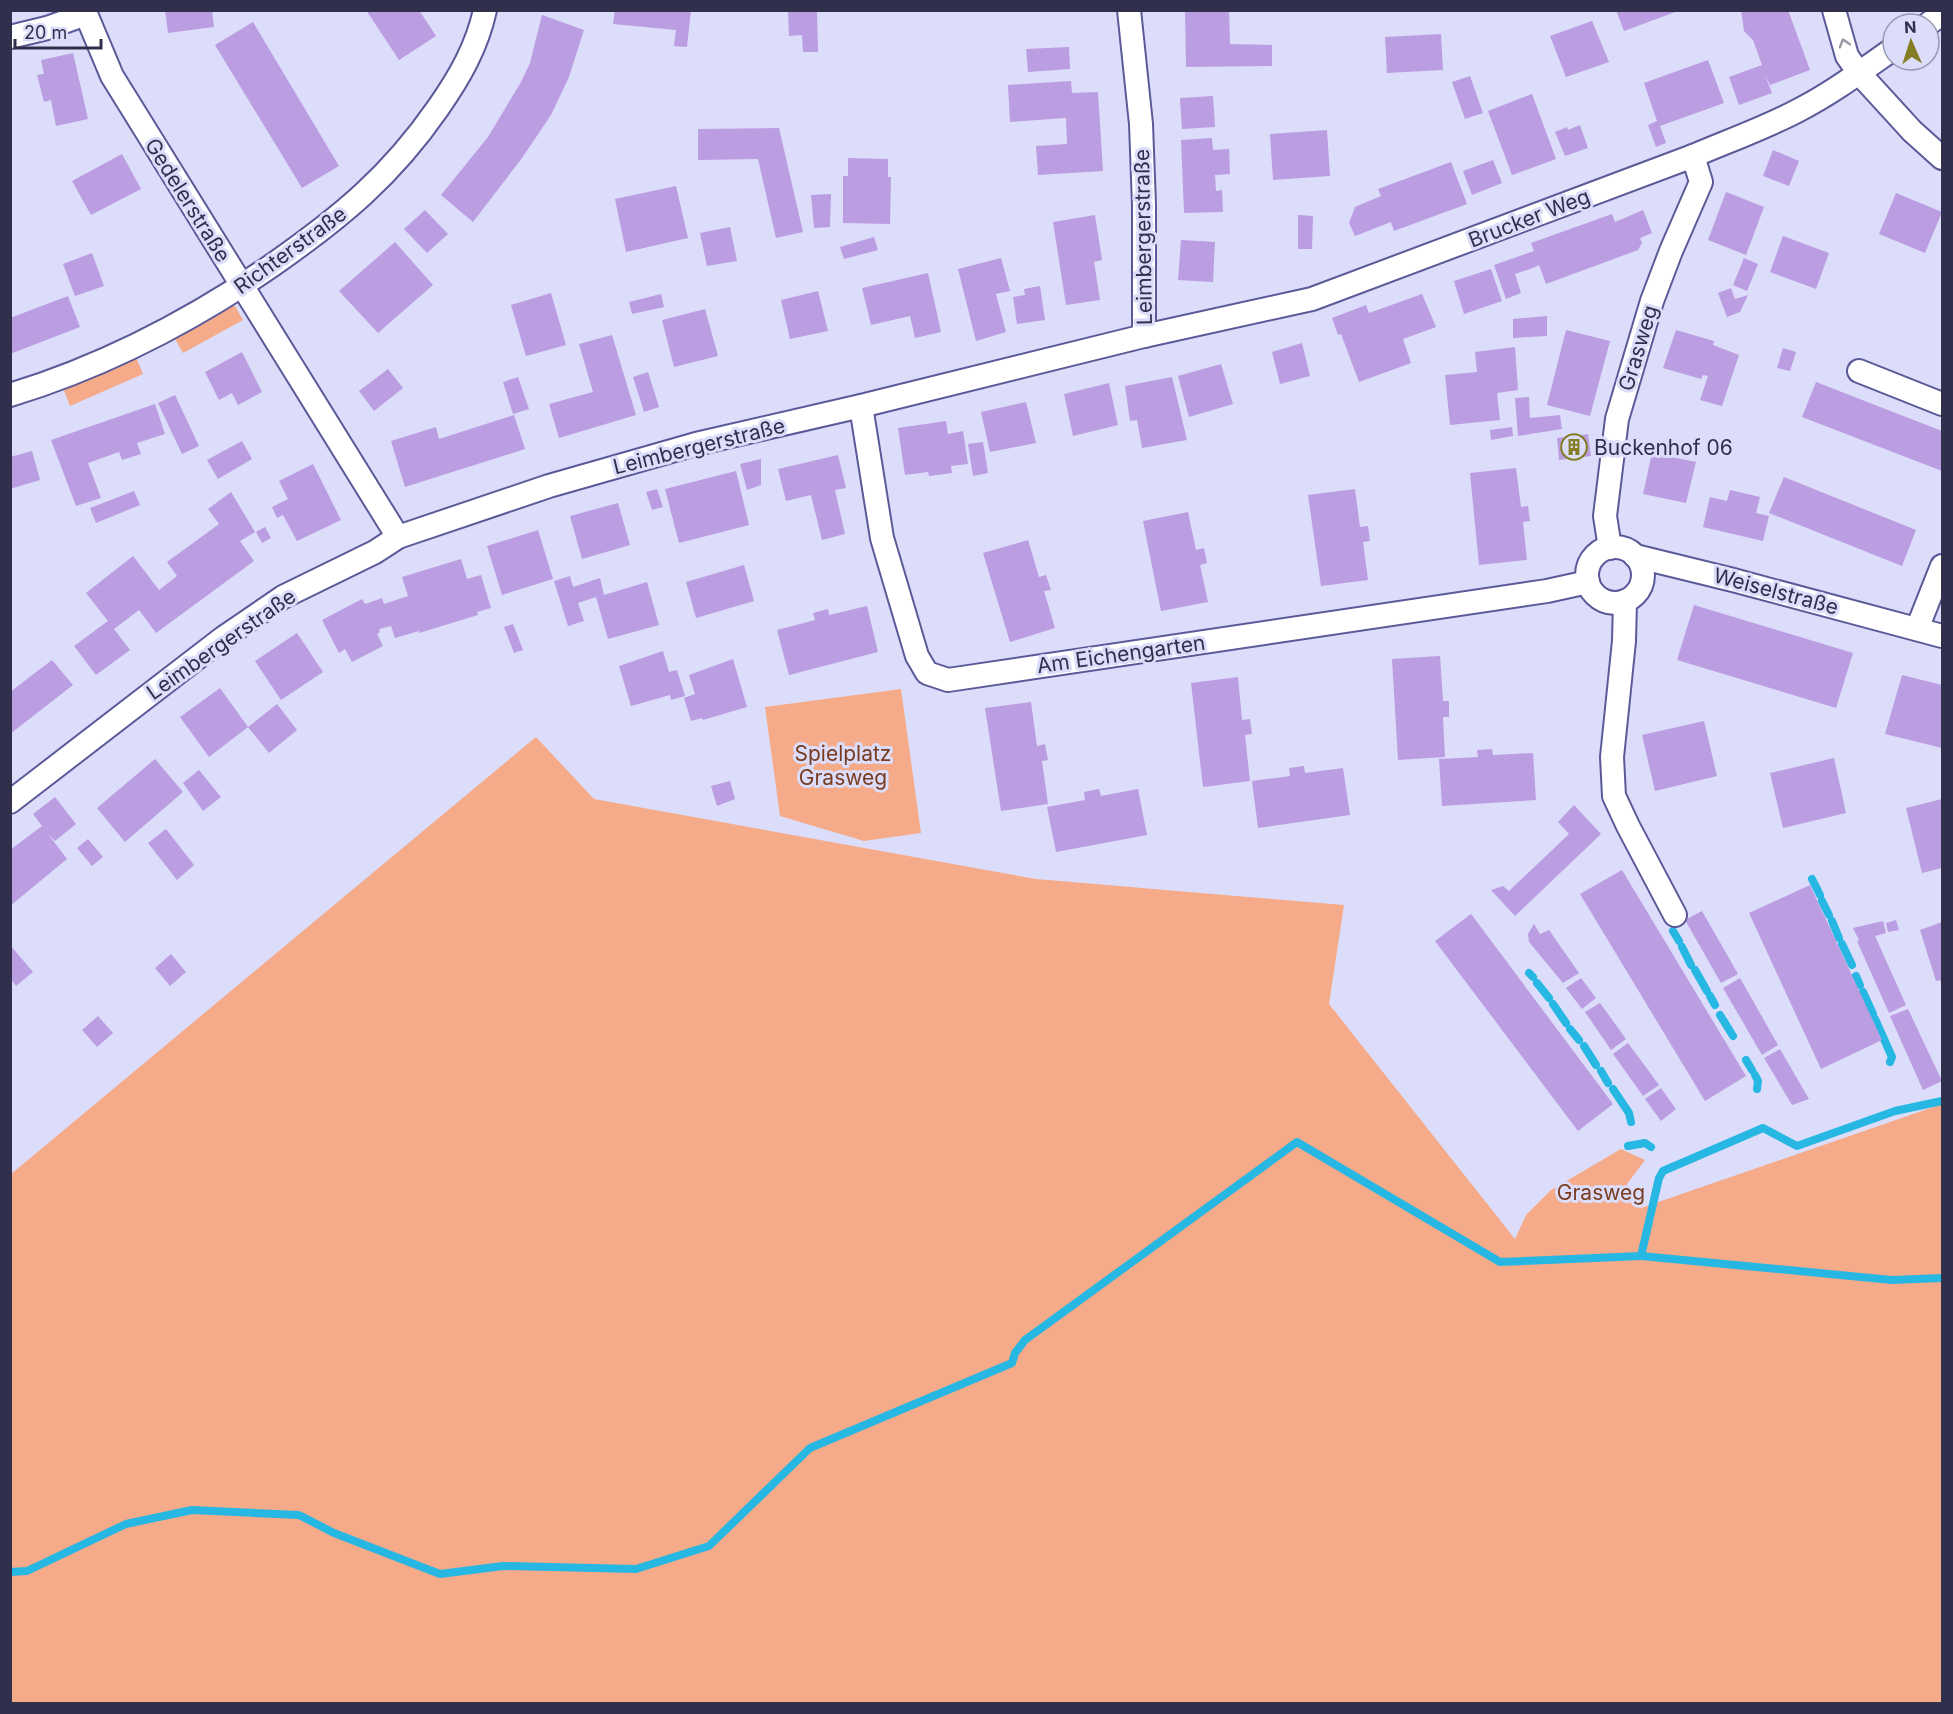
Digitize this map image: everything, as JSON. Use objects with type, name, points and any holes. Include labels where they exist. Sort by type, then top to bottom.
[{"type":"street","name":"Richterstraße","points":[[10,395],[49,383],[105,360],[193,316],[242,286],[318,233],[374,186],[410,148],[450,92],[465,66],[485,10]]},
{"type":"street","name":"Leimbergerstraße","points":[[10,802],[231,632],[283,597],[375,552],[398,537],[549,486],[696,444],[1144,336],[1144,206],[1141,124],[1129,10]]},
{"type":"street","points":[[1834,10],[1847,56],[1859,73],[1912,131],[1942,158]]},
{"type":"street","name":"Gedelerstraße","points":[[86,12],[112,76],[398,537]]},
{"type":"street","points":[[10,37],[47,28],[86,12]]},
{"type":"street","name":"Brucker Weg","points":[[1144,336],[1312,299],[1693,156],[1800,110],[1881,57]]},
{"type":"street","name":"Grasweg","points":[[1610,548],[1605,516],[1617,419],[1652,301],[1671,250],[1701,183],[1693,156]]},
{"type":"street","points":[[1859,371],[1942,404]]},
{"type":"street","name":"Am Eichengarten","points":[[861,406],[882,538],[917,656],[927,673],[948,680],[1535,592],[1588,582]]},
{"type":"street","points":[[1610,548],[1628,550],[1635,556],[1643,572],[1639,590],[1633,597],[1624,601],[1606,602],[1598,597],[1588,582],[1587,573],[1594,557],[1610,548]]},
{"type":"street","name":"Weiselstraße","points":[[1635,556],[1942,636]]},
{"type":"street","points":[[1917,629],[1942,566]]},
{"type":"street","points":[[1624,601],[1624,641],[1612,757],[1614,796],[1675,915]]},
{"type":"green space","points":[[230,306],[235,306],[243,320],[183,353],[174,337]]},
{"type":"green space","points":[[136,357],[143,374],[70,406],[63,388]]},
{"type":"green space","name":"Spielplatz Grasweg","points":[[901,689],[921,833],[864,841],[780,816],[765,707]]},
{"type":"green space","points":[[536,737],[594,799],[1036,879],[1344,905],[1329,1004],[1515,1239],[1526,1215],[1551,1190],[1621,1149],[1645,1160],[1627,1184],[1641,1208],[1942,1104],[1942,1703],[11,1703],[11,1174]]},
{"type":"building","points":[[165,10],[212,10],[214,27],[168,33]]},
{"type":"building","points":[[366,10],[419,10],[436,36],[399,60]]},
{"type":"building","points":[[615,10],[691,10],[687,47],[674,46],[676,30],[613,24]]},
{"type":"building","points":[[788,10],[817,10],[818,52],[803,52],[802,35],[789,36]]},
{"type":"building","points":[[1185,10],[1229,10],[1230,44],[1272,45],[1272,66],[1186,67]]},
{"type":"building","points":[[1616,10],[1678,10],[1678,11],[1624,31]]},
{"type":"building","points":[[1741,10],[1788,10],[1810,70],[1770,85],[1765,75],[1772,93],[1739,105],[1729,77],[1762,65],[1753,40],[1744,31]]},
{"type":"building","points":[[542,15],[584,30],[569,77],[551,115],[522,158],[473,222],[441,195],[488,137],[521,82],[530,63]]},
{"type":"building","points":[[1592,21],[1609,62],[1566,77],[1550,36]]},
{"type":"building","points":[[253,22],[339,166],[302,188],[215,45]]},
{"type":"building","points":[[1441,34],[1443,70],[1387,73],[1385,37]]},
{"type":"building","points":[[1069,47],[1070,69],[1028,72],[1026,49]]},
{"type":"building","points":[[73,53],[88,119],[56,126],[51,100],[44,102],[37,75],[44,74],[41,60]]},
{"type":"building","points":[[1708,60],[1724,103],[1660,126],[1666,143],[1656,147],[1648,125],[1657,121],[1644,83]]},
{"type":"building","points":[[1470,76],[1483,113],[1465,119],[1452,82]]},
{"type":"building","points":[[1071,81],[1072,93],[1098,92],[1103,171],[1038,175],[1036,146],[1067,144],[1066,118],[1010,122],[1008,85]]},
{"type":"building","points":[[1532,94],[1556,159],[1512,175],[1488,111]]},
{"type":"building","points":[[1213,96],[1215,127],[1182,129],[1180,98]]},
{"type":"building","points":[[1580,125],[1588,148],[1565,156],[1555,132]]},
{"type":"building","points":[[779,128],[803,232],[776,238],[758,159],[698,160],[698,129]]},
{"type":"building","points":[[1327,130],[1330,176],[1273,180],[1270,134]]},
{"type":"building","points":[[1212,138],[1213,150],[1229,149],[1230,174],[1215,175],[1216,191],[1222,190],[1223,212],[1184,213],[1181,140]]},
{"type":"building","points":[[1773,150],[1799,161],[1789,186],[1763,176]]},
{"type":"building","points":[[122,154],[141,189],[91,215],[72,181]]},
{"type":"building","points":[[848,158],[888,159],[888,177],[891,177],[890,224],[843,223],[843,176],[848,176]]},
{"type":"building","points":[[1493,160],[1502,183],[1472,195],[1463,171]]},
{"type":"building","points":[[1451,162],[1467,204],[1394,231],[1391,222],[1355,236],[1349,223],[1355,207],[1381,196],[1378,189]]},
{"type":"building","points":[[676,186],[688,238],[626,252],[615,199]]},
{"type":"building","points":[[1726,192],[1764,207],[1746,255],[1708,240]]},
{"type":"building","points":[[1896,193],[1942,212],[1925,253],[1879,234]]},
{"type":"building","points":[[831,194],[830,227],[814,228],[811,195]]},
{"type":"building","points":[[425,210],[448,234],[427,253],[404,229]]},
{"type":"building","points":[[1643,210],[1652,233],[1640,238],[1642,243],[1638,250],[1546,284],[1539,265],[1515,274],[1521,293],[1506,299],[1494,265],[1534,251],[1531,243],[1612,214],[1615,222]]},
{"type":"building","points":[[1095,215],[1102,260],[1094,262],[1100,300],[1066,305],[1053,222]]},
{"type":"building","points":[[1298,215],[1313,216],[1312,249],[1298,249]]},
{"type":"building","points":[[730,227],[737,261],[707,266],[700,233]]},
{"type":"building","points":[[1783,236],[1829,253],[1816,289],[1770,272]]},
{"type":"building","points":[[874,237],[878,250],[844,259],[840,247]]},
{"type":"building","points":[[1181,240],[1215,242],[1213,282],[1178,280]]},
{"type":"building","points":[[395,242],[433,285],[378,333],[339,291]]},
{"type":"building","points":[[92,253],[104,286],[75,296],[63,264]]},
{"type":"building","points":[[1001,258],[1010,291],[996,294],[1006,332],[976,341],[958,269]]},
{"type":"building","points":[[1744,258],[1758,264],[1747,291],[1733,285]]},
{"type":"building","points":[[1491,269],[1502,301],[1464,314],[1454,281]]},
{"type":"building","points":[[928,273],[941,332],[915,338],[910,316],[871,325],[862,288]]},
{"type":"building","points":[[1040,286],[1045,320],[1017,324],[1013,297],[1025,295],[1024,289]]},
{"type":"building","points":[[1731,288],[1735,299],[1748,295],[1740,312],[1727,317],[1718,293]]},
{"type":"building","points":[[818,291],[828,331],[790,339],[781,300]]},
{"type":"building","points":[[551,293],[566,345],[526,356],[511,305]]},
{"type":"building","points":[[661,294],[664,307],[632,314],[629,302]]},
{"type":"building","points":[[1422,294],[1436,327],[1403,339],[1411,363],[1359,382],[1341,334],[1338,335],[1332,318],[1366,305],[1369,313]]},
{"type":"building","points":[[68,296],[80,327],[10,354],[10,318]]},
{"type":"building","points":[[705,309],[718,356],[674,367],[662,320]]},
{"type":"building","points":[[1547,316],[1547,336],[1513,338],[1513,319]]},
{"type":"building","points":[[1566,330],[1610,341],[1590,416],[1547,405]]},
{"type":"building","points":[[1676,330],[1714,341],[1713,345],[1739,355],[1722,406],[1700,400],[1708,376],[1703,375],[1701,379],[1663,368]]},
{"type":"building","points":[[612,335],[636,415],[559,438],[549,404],[593,392],[579,344]]},
{"type":"building","points":[[1302,343],[1310,376],[1280,384],[1272,352]]},
{"type":"building","points":[[1515,347],[1518,390],[1497,393],[1500,420],[1450,425],[1445,375],[1477,372],[1475,352]]},
{"type":"building","points":[[1783,348],[1796,352],[1790,371],[1777,368]]},
{"type":"building","points":[[242,352],[262,392],[238,405],[232,393],[219,400],[205,372]]},
{"type":"building","points":[[1221,364],[1233,404],[1189,417],[1178,376]]},
{"type":"building","points":[[388,369],[403,388],[374,411],[359,391]]},
{"type":"building","points":[[648,372],[659,407],[644,412],[633,377]]},
{"type":"building","points":[[518,377],[529,409],[513,414],[503,382]]},
{"type":"building","points":[[1172,377],[1187,440],[1142,448],[1137,420],[1130,421],[1125,386]]},
{"type":"building","points":[[1816,382],[1942,431],[1942,471],[1802,417]]},
{"type":"building","points":[[1109,383],[1118,425],[1073,436],[1064,394]]},
{"type":"building","points":[[175,395],[199,446],[182,454],[158,403]]},
{"type":"building","points":[[1529,397],[1530,418],[1560,415],[1562,429],[1518,436],[1515,398]]},
{"type":"building","points":[[1026,402],[1036,443],[990,452],[981,412]]},
{"type":"building","points":[[155,404],[165,434],[137,443],[141,454],[122,460],[119,452],[88,463],[101,498],[76,506],[51,440]]},
{"type":"building","points":[[514,415],[525,449],[405,487],[391,441],[436,427],[439,439]]},
{"type":"building","points":[[946,421],[948,434],[963,431],[968,464],[951,466],[952,473],[929,476],[928,472],[905,475],[898,428]]},
{"type":"building","points":[[1512,427],[1513,436],[1491,440],[1490,430]]},
{"type":"building","name":"Buckenhof 06","points":[[1588,434],[1591,456],[1559,460],[1557,438]]},
{"type":"building","points":[[242,441],[252,459],[218,479],[207,460]]},
{"type":"building","points":[[983,442],[988,473],[973,476],[968,444]]},
{"type":"building","points":[[32,451],[40,480],[10,489],[10,457]]},
{"type":"building","points":[[1652,453],[1696,462],[1686,503],[1643,494]]},
{"type":"building","points":[[838,455],[846,488],[835,490],[845,534],[822,540],[811,495],[786,501],[778,469]]},
{"type":"building","points":[[761,459],[761,485],[747,490],[740,464]]},
{"type":"building","points":[[313,464],[341,520],[297,541],[283,515],[277,518],[272,507],[288,499],[279,481]]},
{"type":"building","points":[[1516,468],[1521,507],[1528,506],[1530,521],[1523,522],[1527,560],[1479,565],[1470,473]]},
{"type":"building","points":[[736,471],[749,525],[679,543],[665,489]]},
{"type":"building","points":[[1784,477],[1916,530],[1902,566],[1769,513]]},
{"type":"building","points":[[657,489],[663,507],[652,510],[646,492]]},
{"type":"building","points":[[1355,489],[1360,527],[1368,526],[1370,541],[1363,542],[1368,580],[1321,586],[1308,495]]},
{"type":"building","points":[[1730,490],[1760,497],[1756,513],[1769,516],[1763,541],[1703,527],[1710,497],[1727,501]]},
{"type":"building","points":[[134,491],[140,505],[96,523],[90,508]]},
{"type":"building","points":[[231,492],[255,532],[240,541],[254,561],[156,633],[139,610],[114,629],[130,650],[96,675],[74,646],[108,621],[86,593],[133,556],[159,590],[177,576],[167,562],[219,524],[208,509]]},
{"type":"building","points":[[618,503],[630,545],[582,559],[570,516]]},
{"type":"building","points":[[1188,512],[1196,550],[1204,548],[1207,563],[1200,565],[1208,602],[1161,611],[1143,521]]},
{"type":"building","points":[[265,527],[271,538],[262,543],[256,532]]},
{"type":"building","points":[[538,530],[553,579],[502,595],[487,546]]},
{"type":"building","points":[[1028,540],[1039,577],[1046,575],[1051,590],[1044,591],[1055,628],[1010,642],[983,553]]},
{"type":"building","points":[[461,559],[467,579],[481,575],[491,608],[477,612],[478,615],[395,638],[391,626],[379,629],[380,632],[377,634],[383,646],[352,662],[345,649],[339,653],[322,620],[362,599],[365,604],[382,598],[384,604],[408,596],[402,577]]},
{"type":"building","points":[[744,565],[754,601],[696,618],[686,582]]},
{"type":"building","points":[[570,576],[573,587],[600,578],[604,595],[647,582],[659,625],[608,639],[596,597],[578,603],[584,621],[568,626],[554,581]]},
{"type":"building","points":[[1694,605],[1853,653],[1836,708],[1677,660]]},
{"type":"building","points":[[867,606],[878,652],[789,675],[777,630],[815,620],[813,613],[828,609],[829,615]]},
{"type":"building","points":[[513,624],[523,650],[514,653],[504,627]]},
{"type":"building","points":[[297,633],[323,672],[281,700],[255,661]]},
{"type":"building","points":[[663,651],[669,672],[677,670],[685,696],[671,700],[670,695],[631,706],[619,666]]},
{"type":"building","points":[[1440,656],[1443,701],[1449,701],[1449,717],[1443,717],[1445,757],[1398,760],[1392,659]]},
{"type":"building","points":[[733,659],[747,707],[703,720],[702,718],[691,721],[684,698],[695,694],[689,675]]},
{"type":"building","points":[[52,660],[73,685],[10,734],[10,692]]},
{"type":"building","points":[[1902,675],[1942,685],[1942,748],[1885,734]]},
{"type":"building","points":[[1238,677],[1242,720],[1250,719],[1252,734],[1245,735],[1250,781],[1203,787],[1191,683]]},
{"type":"building","points":[[220,688],[248,727],[209,757],[180,717]]},
{"type":"building","points":[[1031,702],[1037,746],[1045,744],[1048,760],[1042,761],[1048,804],[1001,811],[985,708]]},
{"type":"building","points":[[277,704],[297,730],[269,753],[248,727]]},
{"type":"building","points":[[1704,721],[1717,776],[1655,791],[1642,735]]},
{"type":"building","points":[[1492,749],[1493,755],[1533,753],[1536,800],[1442,806],[1439,759],[1478,757],[1477,750]]},
{"type":"building","points":[[1834,758],[1846,813],[1783,828],[1770,773]]},
{"type":"building","points":[[155,759],[183,792],[125,842],[97,808]]},
{"type":"building","points":[[1304,766],[1305,773],[1343,768],[1350,815],[1258,828],[1252,781],[1290,776],[1289,768]]},
{"type":"building","points":[[199,770],[221,797],[203,811],[183,783]]},
{"type":"building","points":[[730,781],[735,799],[717,806],[711,786]]},
{"type":"building","points":[[1099,789],[1101,796],[1138,789],[1147,835],[1056,852],[1047,807],[1085,800],[1084,792]]},
{"type":"building","points":[[55,797],[76,824],[55,841],[48,834],[67,859],[10,906],[10,850],[42,826],[33,814]]},
{"type":"building","points":[[1942,799],[1942,868],[1922,873],[1906,808]]},
{"type":"building","points":[[1574,805],[1601,834],[1515,916],[1491,890],[1503,886],[1509,891],[1569,834],[1558,822]]},
{"type":"building","points":[[166,829],[194,865],[177,880],[148,843]]},
{"type":"building","points":[[88,839],[103,857],[92,866],[77,848]]},
{"type":"building","points":[[1622,870],[1746,1076],[1705,1101],[1580,894]]},
{"type":"building","points":[[1810,885],[1882,1040],[1821,1069],[1749,913]]},
{"type":"building","points":[[1702,911],[1738,974],[1721,983],[1685,920]]},
{"type":"building","points":[[1471,914],[1613,1104],[1578,1131],[1435,941]]},
{"type":"building","points":[[1896,920],[1899,930],[1888,932],[1886,923]]},
{"type":"building","points":[[1883,921],[1886,933],[1875,936],[1906,1005],[1889,1013],[1853,928]]},
{"type":"building","points":[[1942,922],[1942,985],[1940,980],[1936,981],[1920,930]]},
{"type":"building","points":[[1534,924],[1540,934],[1549,930],[1579,973],[1563,983],[1529,942],[1528,934]]},
{"type":"building","points":[[10,945],[33,972],[16,986],[10,978]]},
{"type":"building","points":[[171,954],[186,972],[170,986],[155,968]]},
{"type":"building","points":[[1581,978],[1596,998],[1582,1009],[1566,988]]},
{"type":"building","points":[[1740,978],[1778,1045],[1762,1055],[1723,988]]},
{"type":"building","points":[[1600,1003],[1626,1039],[1611,1050],[1585,1012]]},
{"type":"building","points":[[1908,1009],[1942,1081],[1923,1090],[1890,1016]]},
{"type":"building","points":[[98,1016],[113,1033],[97,1047],[82,1030]]},
{"type":"building","points":[[1628,1043],[1659,1085],[1643,1096],[1613,1054]]},
{"type":"building","points":[[1780,1049],[1809,1099],[1792,1105],[1764,1058]]},
{"type":"building","points":[[1661,1088],[1676,1109],[1661,1121],[1645,1099]]},
{"type":"waterway","points":[[1812,879],[1820,895]]},
{"type":"waterway","points":[[1822,901],[1829,915]]},
{"type":"waterway","points":[[1832,921],[1839,938]]},
{"type":"waterway","points":[[1673,931],[1679,941]]},
{"type":"waterway","points":[[1842,944],[1852,965]]},
{"type":"waterway","points":[[1682,947],[1691,965]]},
{"type":"waterway","points":[[1695,970],[1707,991]]},
{"type":"waterway","points":[[1529,973],[1533,977]]},
{"type":"waterway","points":[[1856,976],[1860,985]]},
{"type":"waterway","points":[[1537,983],[1549,998]]},
{"type":"waterway","points":[[1863,992],[1873,1014]]},
{"type":"waterway","points":[[1710,996],[1715,1005]]},
{"type":"waterway","points":[[1553,1004],[1566,1023]]},
{"type":"waterway","points":[[1720,1015],[1733,1036]]},
{"type":"waterway","points":[[1875,1019],[1892,1057],[1890,1062]]},
{"type":"waterway","points":[[1570,1029],[1579,1040]]},
{"type":"waterway","points":[[1584,1046],[1596,1065]]},
{"type":"waterway","points":[[1746,1060],[1752,1070]]},
{"type":"waterway","points":[[1601,1071],[1608,1083]]},
{"type":"waterway","points":[[1755,1075],[1758,1081],[1757,1089]]},
{"type":"waterway","points":[[1613,1089],[1629,1113],[1631,1122]]},
{"type":"waterway","points":[[10,1572],[27,1571],[126,1524],[192,1510],[299,1515],[334,1533],[440,1574],[503,1566],[636,1569],[709,1546],[810,1448],[1012,1363],[1015,1353],[1025,1340],[1297,1142],[1500,1262],[1641,1256],[1659,1178],[1663,1171],[1763,1128],[1797,1146],[1895,1111],[1942,1101]]},
{"type":"waterway","points":[[1628,1146],[1645,1143],[1651,1147]]},
{"type":"waterway","points":[[1641,1256],[1892,1280],[1942,1278]]},
{"type":"place","name":"Buckenhof 06","points":[[1574,447]]}]
